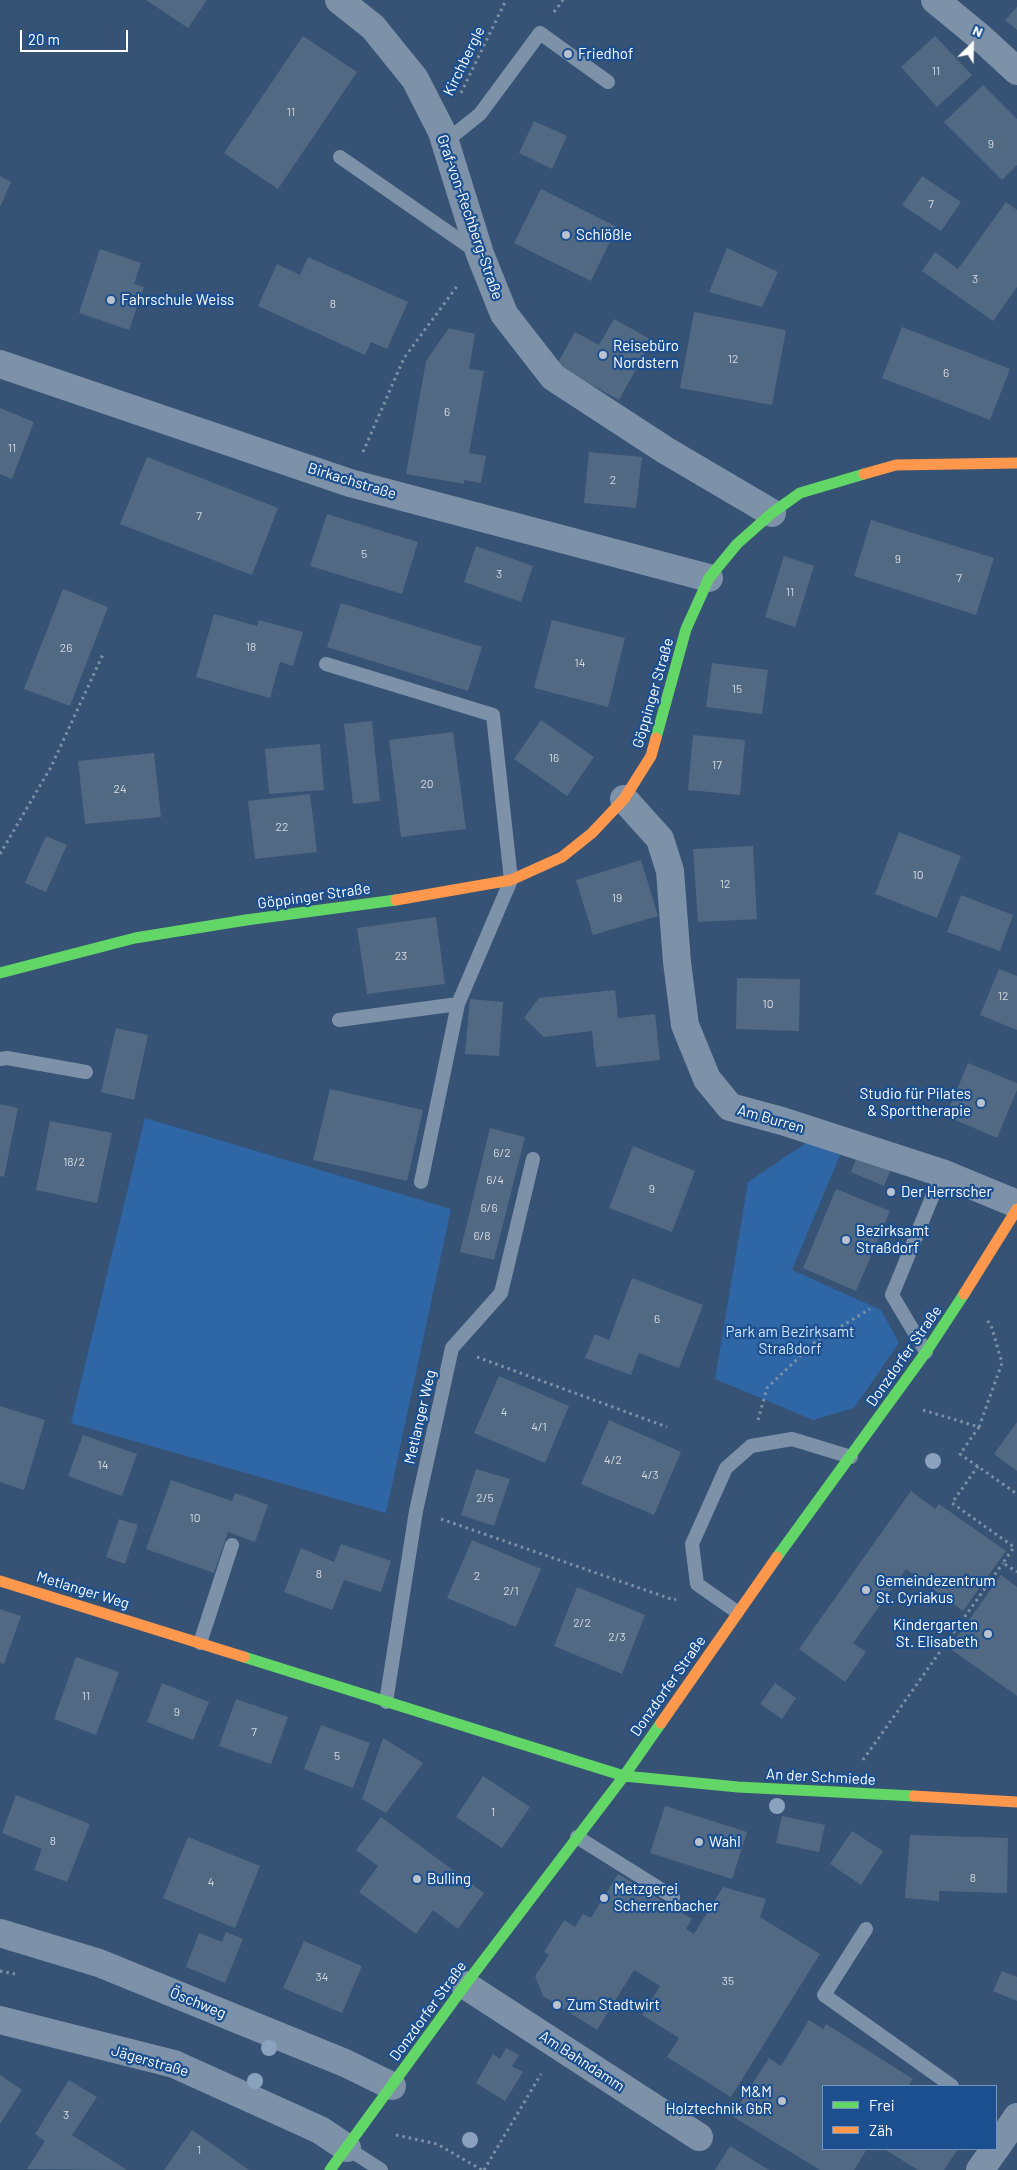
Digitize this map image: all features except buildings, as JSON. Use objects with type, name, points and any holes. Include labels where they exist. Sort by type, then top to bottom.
[{"type":"main road","name":"Göppinger Straße","points":[[0,973],[135,938],[246,920],[371,904],[511,880],[562,857],[592,833],[624,799],[651,756],[686,629],[709,578],[737,544],[772,513],[800,493],[896,465],[1017,463]]},
{"type":"main road","name":"Donzdorfer Straße","points":[[330,2170],[465,1985],[624,1776],[737,1612],[926,1352],[966,1293],[1017,1209]]},
{"type":"main road","name":"Metlanger Weg","points":[[0,1581],[624,1776]]},
{"type":"main road","name":"An der Schmiede","points":[[624,1776],[738,1787],[1017,1802]]},
{"type":"street","name":"Graf-von-Rechberg-Straße","points":[[339,0],[373,26],[415,79],[443,137],[480,254],[504,314],[553,377],[665,450],[772,513]]},
{"type":"street","points":[[935,0],[1017,71]]},
{"type":"street","name":"Birkachstraße","points":[[0,364],[350,482],[709,578]]},
{"type":"street","name":"Am Burren","points":[[624,799],[660,839],[670,871],[677,962],[685,1025],[707,1079],[730,1107],[942,1173],[1017,1204]]},
{"type":"street","name":"Öschweg","points":[[0,1933],[99,1963],[345,2063],[392,2086]]},
{"type":"street","name":"Am Bahndamm","points":[[465,1985],[699,2137]]},
{"type":"street","name":"Jägerstraße","points":[[0,2020],[174,2064],[320,2130],[347,2148]]},
{"type":"street","points":[[997,2144],[1005,2132]]},
{"type":"street","points":[[980,2170],[993,2150]]},
{"type":"lane","points":[[443,137],[480,114],[540,33],[608,82]]},
{"type":"lane","points":[[340,157],[480,254]]},
{"type":"lane","points":[[326,664],[493,715],[511,880],[458,1004],[422,1182]]},
{"type":"lane","points":[[340,1020],[458,1004]]},
{"type":"lane","points":[[0,1059],[7,1058],[86,1072]]},
{"type":"lane","name":"Metlanger Weg","points":[[386,1702],[416,1511],[452,1348],[501,1292],[533,1159]]},
{"type":"lane","points":[[926,1352],[892,1295],[942,1173]]},
{"type":"lane","points":[[737,1612],[697,1584],[692,1544],[726,1468],[751,1446],[792,1439],[851,1457]]},
{"type":"lane","points":[[200,1643],[232,1545]]},
{"type":"lane","points":[[577,1837],[673,1897]]},
{"type":"lane","points":[[866,1929],[824,1995],[951,2085]]},
{"type":"lane","points":[[347,2148],[381,2170]]},
{"type":"path","name":"Kirchbergle","points":[[443,137],[506,0]]},
{"type":"path","points":[[350,482],[404,358],[440,310]]},
{"type":"path","points":[[0,854],[51,767],[104,652]]},
{"type":"path","points":[[966,1293],[991,1325],[1002,1363],[979,1427],[960,1454],[1017,1494]]},
{"type":"path","points":[[751,1446],[767,1388],[815,1342],[892,1295]]},
{"type":"path","points":[[452,1348],[667,1427]]},
{"type":"path","points":[[892,1400],[979,1427]]},
{"type":"path","points":[[840,1793],[1014,1547],[952,1503],[978,1466]]},
{"type":"path","points":[[416,1511],[674,1600],[697,1584]]},
{"type":"path","points":[[1003,1563],[1017,1572]]},
{"type":"path","points":[[368,2117],[397,2136],[437,2144],[483,2170],[558,2045]]},
{"type":"green space","points":[[145,1118],[451,1209],[386,1513],[71,1423]]},
{"type":"green space","name":"Park am Bezirksamt Straßdorf","points":[[809,1141],[840,1155],[792,1270],[881,1310],[899,1343],[854,1408],[813,1420],[715,1379],[748,1182]]},
{"type":"traffic: fast","points":[[656,738],[686,629],[709,578],[737,544],[772,513],[800,493],[864,474]]},
{"type":"traffic: fast","points":[[0,973],[135,938],[246,920],[396,900]]},
{"type":"traffic: fast","points":[[777,1557],[926,1352],[964,1294]]},
{"type":"traffic: fast","points":[[244,1657],[624,1776],[738,1787],[914,1796]]},
{"type":"traffic: fast","points":[[330,2170],[465,1985],[624,1776],[661,1723]]},
{"type":"traffic: slow","points":[[864,474],[896,465],[1017,463]]},
{"type":"traffic: slow","points":[[396,900],[511,880],[562,857],[592,833],[624,799],[651,756],[656,738]]},
{"type":"traffic: slow","points":[[964,1294],[1017,1209]]},
{"type":"traffic: slow","points":[[661,1723],[777,1557]]},
{"type":"traffic: slow","points":[[0,1581],[244,1657]]},
{"type":"traffic: slow","points":[[914,1796],[1017,1802]]},
{"type":"place","name":"Friedhof","points":[[568,54]]},
{"type":"place","name":"Schlößle","points":[[566,235]]},
{"type":"place","name":"Fahrschule Weiss","points":[[111,300]]},
{"type":"place","name":"Reisebüro Nordstern","points":[[603,355]]},
{"type":"place","name":"Studio für Pilates & Sporttherapie","points":[[981,1103]]},
{"type":"place","name":"Der Herrscher","points":[[891,1192]]},
{"type":"place","name":"Bezirksamt Straßdorf","points":[[846,1240]]},
{"type":"place","name":"Gemeindezentrum St. Cyriakus","points":[[866,1590]]},
{"type":"place","name":"Kindergarten St. Elisabeth","points":[[988,1634]]},
{"type":"place","name":"Wahl","points":[[699,1842]]},
{"type":"place","name":"Bulling","points":[[417,1879]]},
{"type":"place","name":"Metzgerei Scherrenbacher","points":[[604,1898]]},
{"type":"place","name":"Zum Stadtwirt","points":[[557,2005]]},
{"type":"place","name":"M&M Holztechnik GbR","points":[[782,2101]]}]
